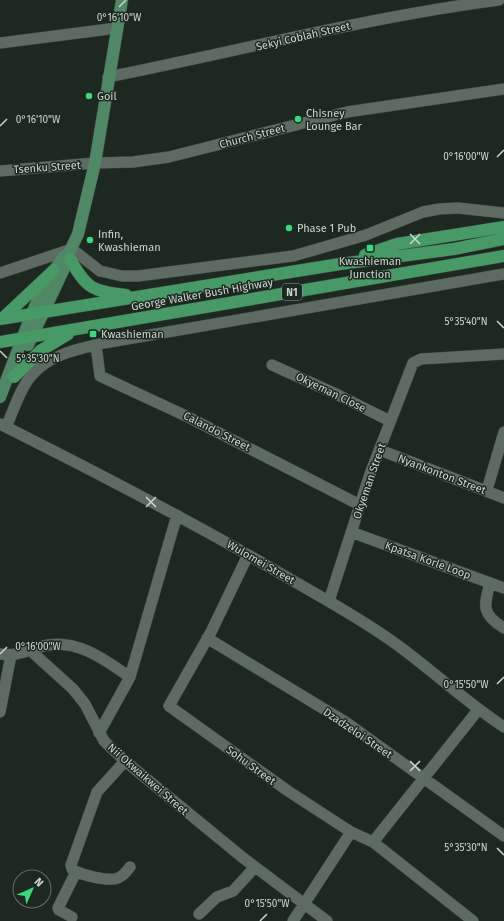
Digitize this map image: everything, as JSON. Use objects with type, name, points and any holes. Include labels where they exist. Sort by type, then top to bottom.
[{"type":"highway","points":[[340,264],[397,244],[504,227]]},
{"type":"highway","name":"George Walker Bush Highway","points":[[1,319],[340,264],[454,249],[504,239]]},
{"type":"highway","points":[[70,254],[79,275],[86,283],[97,291],[141,297]]},
{"type":"highway","name":"George Walker Bush Highway","points":[[0,342],[80,327],[504,256]]},
{"type":"highway","points":[[1,319],[54,270]]},
{"type":"highway","points":[[14,377],[40,350],[80,327]]},
{"type":"main road","points":[[37,312],[70,254],[78,234],[95,163],[108,77],[122,0]]},
{"type":"main road","points":[[0,397],[54,270],[64,256],[70,254]]},
{"type":"main road","points":[[0,403],[7,393],[14,377],[26,338]]},
{"type":"street","name":"Sekyi Coblah Street","points":[[108,77],[213,56],[354,24],[437,8],[499,0]]},
{"type":"street","points":[[0,43],[117,28]]},
{"type":"street","name":"Church Street","points":[[95,163],[133,162],[169,157],[346,112],[504,89]]},
{"type":"street","name":"Tsenku Street","points":[[0,171],[95,163]]},
{"type":"street","points":[[0,273],[70,254],[100,271],[122,276],[138,276],[293,256],[366,235],[423,212],[439,209],[458,208],[504,214]]},
{"type":"street","points":[[3,426],[31,375],[44,364],[57,356],[96,345],[504,274]]},
{"type":"street","name":"Calando Street","points":[[96,345],[100,376],[186,416],[360,505]]},
{"type":"street","name":"Okyeman Street","points":[[329,602],[360,505],[390,421],[413,363],[421,359],[504,354]]},
{"type":"street","name":"Okyeman Close","points":[[272,365],[336,394],[390,421]]},
{"type":"street","name":"Wulomei Street","points":[[3,426],[92,469],[177,514],[329,602],[396,644],[478,710],[504,727]]},
{"type":"street","points":[[487,490],[504,432]]},
{"type":"street","name":"Nyankonton Street","points":[[380,450],[487,490],[504,498]]},
{"type":"street","name":"Nii Okwaikwei Street","points":[[177,514],[130,676],[99,733],[104,741],[125,761],[255,867],[326,921]]},
{"type":"street","name":"Kpatsa Korle Loop","points":[[351,532],[504,588]]},
{"type":"street","name":"Sohu Street","points":[[248,555],[207,638],[169,706],[288,791],[351,832],[373,842],[473,921]]},
{"type":"street","points":[[490,583],[484,605],[494,622],[504,628]]},
{"type":"street","name":"Dzadzeloi Street","points":[[207,638],[347,723],[504,836]]},
{"type":"street","points":[[0,712],[5,654],[31,651],[48,645],[74,646],[94,653],[130,676]]},
{"type":"street","points":[[31,651],[74,688],[85,704],[99,733]]},
{"type":"street","points":[[373,842],[423,777],[478,710]]},
{"type":"street","points":[[125,761],[97,792],[71,865],[72,870],[76,872],[100,878],[118,878],[130,867]]},
{"type":"street","points":[[293,921],[351,832]]},
{"type":"street","points":[[199,914],[217,897],[233,891],[255,867]]},
{"type":"street","points":[[72,917],[58,908],[76,872]]},
{"type":"place","name":"Goil","points":[[89,96]]},
{"type":"place","name":"Chisney Lounge Bar","points":[[298,119]]},
{"type":"place","name":"Phase 1 Pub","points":[[289,228]]},
{"type":"place","name":"Infin, Kwashieman","points":[[90,240]]},
{"type":"place","name":"Kwashieman Junction","points":[[370,248]]},
{"type":"place","name":"Kwashieman","points":[[93,334]]}]
